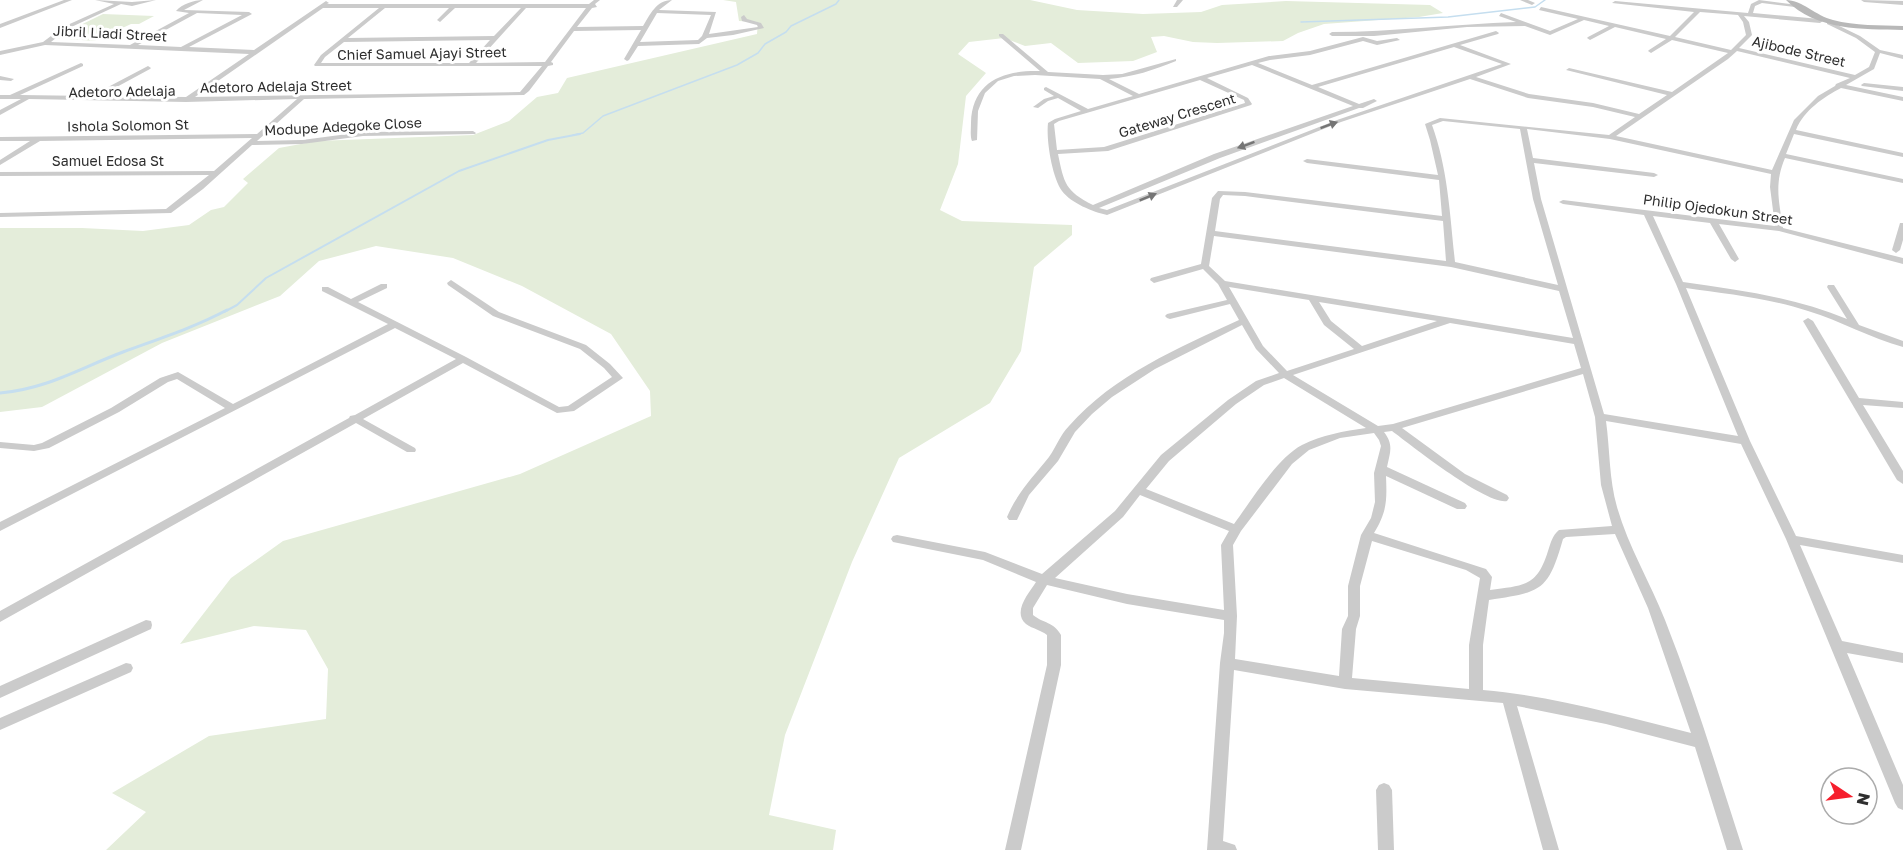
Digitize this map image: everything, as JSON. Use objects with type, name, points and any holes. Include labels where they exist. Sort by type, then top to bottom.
[{"type":"street","points":[[0,26],[69,0]]},
{"type":"street","points":[[98,0],[117,3],[141,3],[153,0]]},
{"type":"street","points":[[181,49],[249,14],[179,10],[200,0]]},
{"type":"street","points":[[185,101],[329,0]]},
{"type":"street","points":[[322,6],[525,6],[595,4],[604,0]]},
{"type":"street","points":[[627,59],[654,11],[669,0]]},
{"type":"street","points":[[1175,6],[1180,0]]},
{"type":"street","points":[[1523,0],[1532,3]]},
{"type":"street","points":[[1864,0],[1903,3]]},
{"type":"street","points":[[1750,15],[1753,5],[1759,2],[1792,2],[1820,21]]},
{"type":"street","name":"Jibril Liadi Street","points":[[45,43],[65,28],[117,3]]},
{"type":"street","points":[[1615,3],[1820,21],[1858,37],[1878,51],[1903,57]]},
{"type":"street","points":[[1685,8],[1684,6],[1691,3]]},
{"type":"street","points":[[524,94],[550,64],[595,4]]},
{"type":"street","name":"Chief Samuel Ajayi Street","points":[[384,6],[323,56],[317,65],[550,64]]},
{"type":"street","points":[[440,20],[454,6]]},
{"type":"street","points":[[470,65],[525,6]]},
{"type":"street","name":"Ajibode Street","points":[[1541,9],[1855,77]]},
{"type":"street","points":[[1651,51],[1671,38],[1699,10]]},
{"type":"street","points":[[131,47],[197,11]]},
{"type":"street","points":[[636,44],[695,43],[705,36],[714,13],[654,11]]},
{"type":"street","points":[[1610,137],[1735,50],[1749,35],[1746,22],[1740,14]]},
{"type":"street","points":[[1501,15],[1552,33],[1584,19]]},
{"type":"street","points":[[705,36],[726,36],[730,32],[761,28],[759,24],[744,20],[744,17]]},
{"type":"street","points":[[1332,34],[1362,35],[1467,25],[1524,24]]},
{"type":"street","points":[[1829,24],[1903,28]]},
{"type":"street","points":[[1590,38],[1615,25]]},
{"type":"street","points":[[576,29],[644,28]]},
{"type":"street","points":[[1312,87],[1496,33]]},
{"type":"street","points":[[1001,35],[1046,73]]},
{"type":"street","points":[[344,40],[495,38]]},
{"type":"street","points":[[1397,40],[1377,43],[1363,39],[1253,63],[1085,110],[1051,123],[1049,133],[1062,183],[1066,191],[1107,213],[1370,110],[1508,64],[1505,59],[1454,45]]},
{"type":"street","points":[[0,53],[45,43]]},
{"type":"street","name":"Jibril Liadi Street","points":[[45,43],[255,52]]},
{"type":"street","points":[[1779,229],[1774,187],[1775,173],[1791,131],[1802,112],[1840,84],[1872,68],[1878,51]]},
{"type":"street","points":[[1094,207],[1217,156],[1359,106],[1505,59]]},
{"type":"street","points":[[974,140],[977,103],[988,84],[1006,75],[1046,73],[1101,77],[1145,73],[1174,60]]},
{"type":"street","points":[[1253,63],[1370,110]]},
{"type":"street","points":[[10,98],[81,65]]},
{"type":"street","points":[[89,99],[148,68]]},
{"type":"street","points":[[1569,70],[1671,94]]},
{"type":"street","points":[[1460,74],[1528,96],[1593,105],[1639,116]]},
{"type":"street","points":[[1101,77],[1137,95]]},
{"type":"street","points":[[0,78],[11,79]]},
{"type":"street","name":"Gateway Crescent","points":[[1055,152],[1105,149],[1249,104],[1246,99],[1201,78]]},
{"type":"street","points":[[1840,84],[1903,89]]},
{"type":"street","points":[[1840,84],[1903,99]]},
{"type":"street","points":[[1046,89],[1085,110]]},
{"type":"street","name":"Adetoro Adelaja Street","points":[[300,100],[524,94]]},
{"type":"street","name":"Adetoro Adelaja","points":[[19,103],[513,98],[524,94]]},
{"type":"street","points":[[1036,107],[1046,100],[1059,96]]},
{"type":"street","points":[[0,97],[27,99]]},
{"type":"street","points":[[0,113],[27,99]]},
{"type":"street","name":"Adetoro Adelaja Street","points":[[27,99],[185,101]]},
{"type":"street","points":[[0,215],[168,211],[187,198],[300,100]]},
{"type":"street","points":[[1451,264],[1441,178],[1433,136],[1428,124],[1431,121],[1443,119],[1610,137],[1775,173]]},
{"type":"street","points":[[1523,127],[1529,160],[1562,289],[1600,417],[1605,443],[1608,493],[1620,530],[1654,608],[1702,742],[1735,850]]},
{"type":"street","points":[[1791,131],[1903,155]]},
{"type":"street","name":"Modupe Adegoke Close","points":[[249,143],[302,142],[363,134],[473,132]]},
{"type":"street","name":"Ishola Solomon St","points":[[0,139],[256,136]]},
{"type":"street","points":[[0,163],[38,138]]},
{"type":"street","points":[[1782,154],[1903,181]]},
{"type":"street","points":[[1217,156],[1231,163]]},
{"type":"street","points":[[1529,160],[1654,175]]},
{"type":"street","points":[[1307,161],[1441,178]]},
{"type":"street","name":"Samuel Edosa St","points":[[0,174],[216,172]]},
{"type":"street","points":[[1205,266],[1216,198],[1221,193],[1445,219]]},
{"type":"street","name":"Philip Ojedokun Street","points":[[1563,202],[1779,229],[1903,261]]},
{"type":"street","points":[[1647,212],[1680,284],[1745,441],[1792,539],[1903,802]]},
{"type":"street","points":[[1713,221],[1735,259]]},
{"type":"street","points":[[1896,250],[1903,225]]},
{"type":"street","points":[[1210,233],[1451,264],[1562,289]]},
{"type":"street","points":[[1154,280],[1205,266]]},
{"type":"street","points":[[1205,266],[1222,283],[1259,347],[1286,375],[1377,430],[1384,439],[1386,446],[1381,469],[1381,502],[1377,518],[1367,535],[1354,586],[1354,616],[1349,628],[1345,683]]},
{"type":"street","points":[[325,290],[561,411],[570,409],[618,378],[583,347],[496,314],[451,283]]},
{"type":"street","points":[[1222,283],[1578,342]]},
{"type":"street","points":[[1680,284],[1790,303],[1827,314],[1857,328],[1903,344]]},
{"type":"street","points":[[352,302],[384,286]]},
{"type":"street","points":[[1832,287],[1857,328]]},
{"type":"street","points":[[1312,297],[1327,323],[1361,350]]},
{"type":"street","points":[[1170,316],[1233,301]]},
{"type":"street","points":[[1013,518],[1023,493],[1056,455],[1069,432],[1113,390],[1179,352],[1244,321]]},
{"type":"street","points":[[1013,850],[1054,665],[1051,630],[1034,623],[1027,615],[1027,608],[1044,580],[1119,514],[1165,458],[1232,402],[1260,383],[1448,321]]},
{"type":"street","points":[[1808,321],[1903,480]]},
{"type":"street","points":[[0,527],[394,325]]},
{"type":"street","points":[[0,617],[463,359]]},
{"type":"street","points":[[1220,849],[1231,616],[1226,552],[1236,529],[1288,461],[1305,448],[1338,435],[1394,426],[1586,370]]},
{"type":"street","points":[[0,445],[45,447],[115,410],[156,384],[178,375],[231,407]]},
{"type":"street","points":[[1856,401],[1903,405]]},
{"type":"street","points":[[1600,417],[1745,441]]},
{"type":"street","points":[[354,418],[411,450]]},
{"type":"street","points":[[1394,426],[1461,477],[1503,498]]},
{"type":"street","points":[[1381,469],[1461,506]]},
{"type":"street","points":[[1140,491],[1236,529]]},
{"type":"street","points":[[1484,596],[1531,588],[1545,578],[1558,537],[1563,533],[1620,530]]},
{"type":"street","points":[[1367,535],[1482,572],[1486,577],[1476,645],[1476,696]]},
{"type":"street","points":[[897,539],[985,556],[1044,580],[1127,599],[1231,616]]},
{"type":"street","points":[[1792,539],[1903,559]]},
{"type":"street","points":[[0,692],[146,625]]},
{"type":"street","points":[[1838,646],[1903,658]]},
{"type":"street","points":[[1227,663],[1345,683],[1508,698],[1606,718],[1702,742]]},
{"type":"street","points":[[0,724],[126,668]]},
{"type":"street","points":[[1508,698],[1551,850]]},
{"type":"street","points":[[1384,790],[1386,850]]},
{"type":"green space","points":[[723,0],[1030,0],[1077,10],[1143,14],[1201,12],[1222,5],[1286,1],[1430,5],[1443,13],[1324,24],[1283,41],[1217,43],[1193,42],[1164,36],[1151,37],[1157,52],[1133,61],[1078,63],[1051,43],[1025,46],[1004,38],[969,42],[958,54],[986,73],[966,96],[958,164],[940,210],[962,221],[1072,225],[1072,235],[1034,267],[1021,351],[990,403],[899,458],[852,562],[785,735],[769,815],[836,830],[833,850],[106,850],[146,812],[112,793],[209,736],[326,719],[328,669],[306,630],[254,626],[180,644],[231,578],[283,541],[520,474],[651,416],[650,391],[611,334],[522,286],[453,258],[376,246],[319,261],[280,296],[162,343],[42,407],[0,412],[0,228],[143,231],[189,225],[211,210],[224,207],[248,183],[243,179],[279,148],[317,141],[473,135],[509,121],[537,97],[558,93],[567,78],[757,34],[758,22],[739,21],[736,2]]},
{"type":"green space","points":[[103,14],[154,16],[95,41],[54,38]]},
{"type":"waterway","points":[[573,135],[583,133],[603,116],[737,65],[758,53],[765,44],[786,32],[791,26],[836,4],[839,0]]},
{"type":"waterway","points":[[1301,22],[1448,17],[1535,7],[1545,0]]},
{"type":"waterway","points":[[224,312],[237,305],[266,278],[459,171],[548,140],[580,134]]},
{"type":"waterway","points":[[0,393],[33,387],[63,377],[188,328],[227,310]]}]
